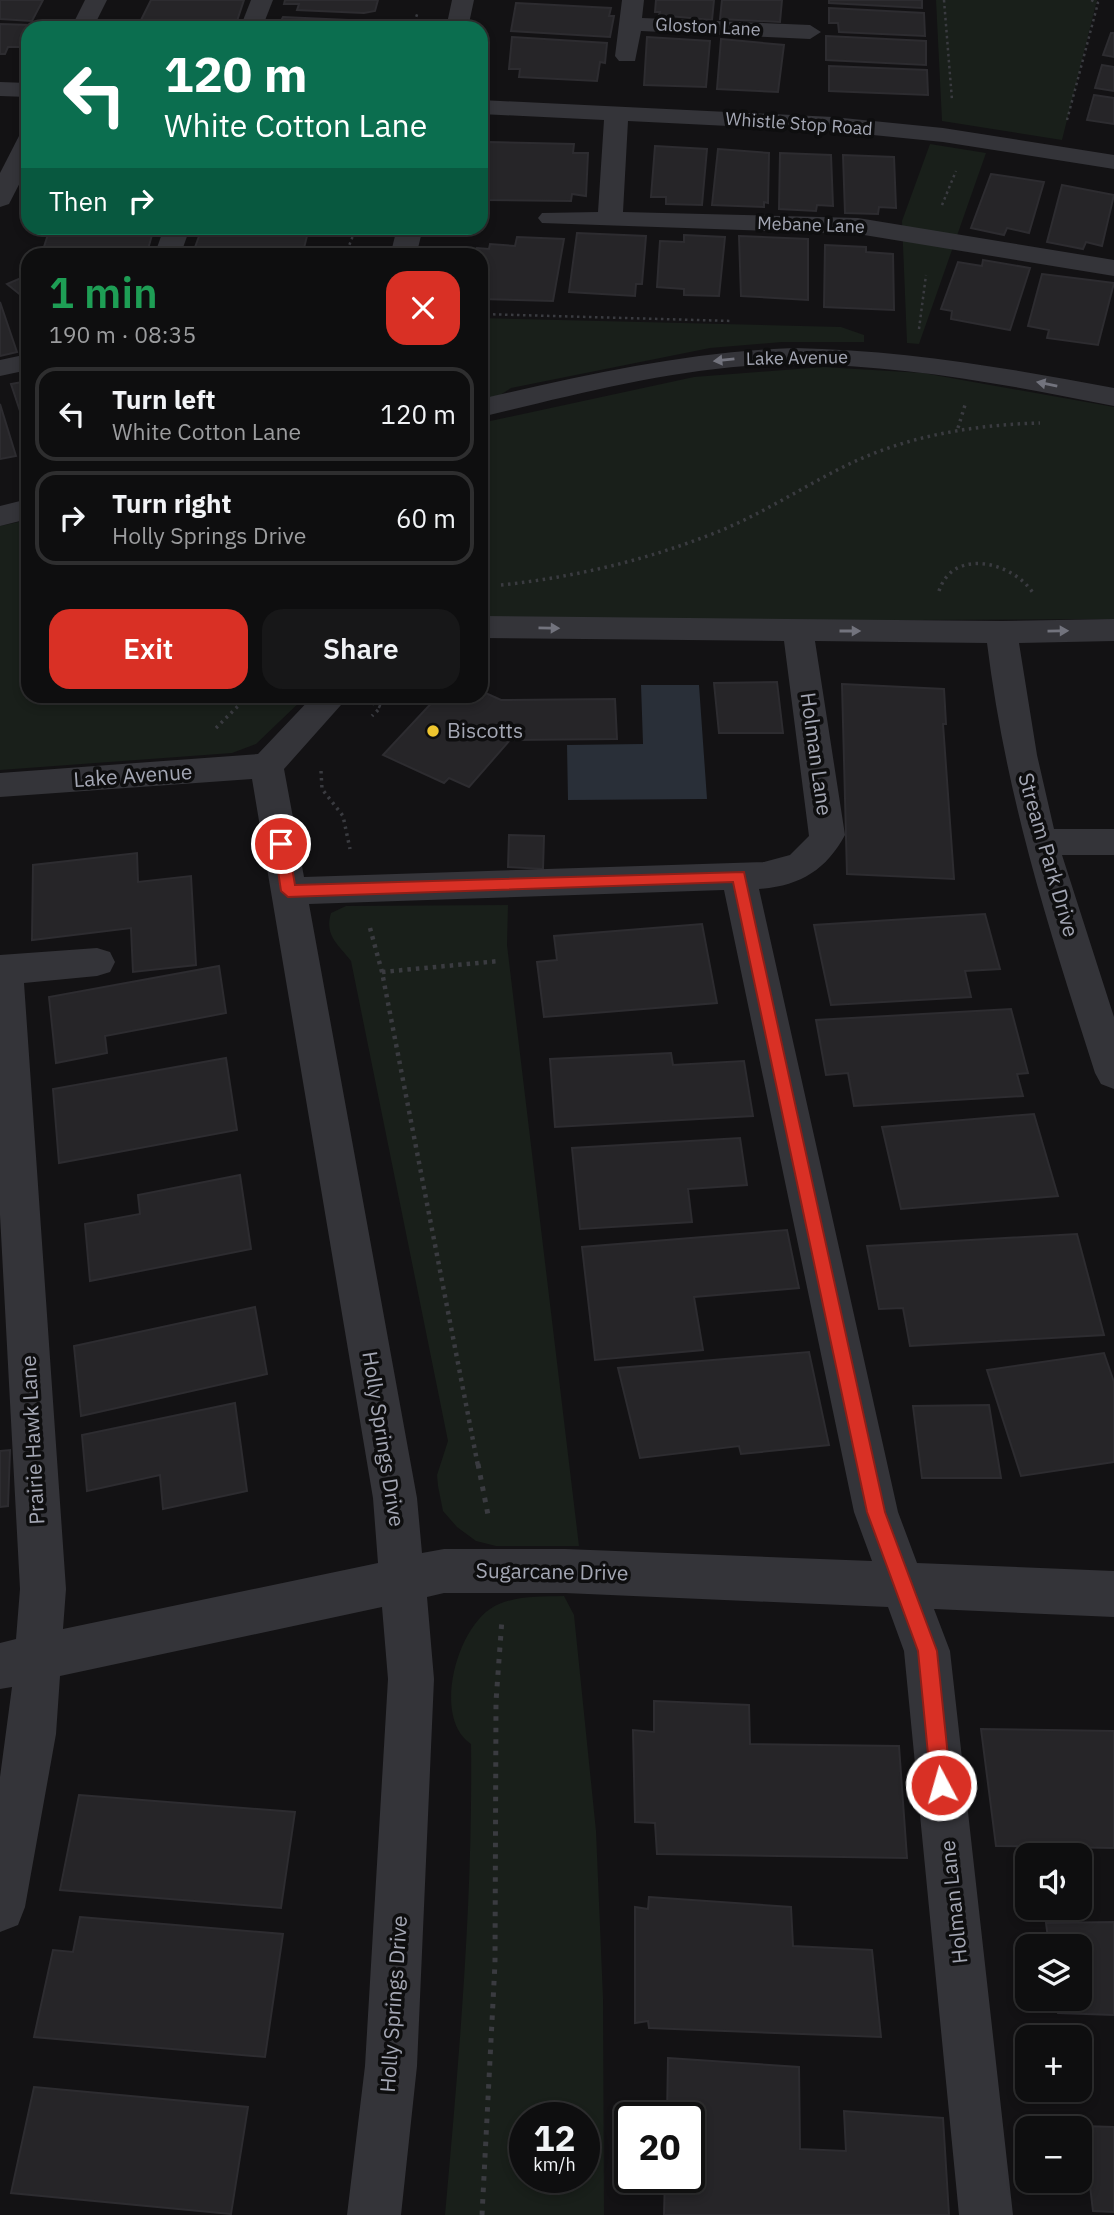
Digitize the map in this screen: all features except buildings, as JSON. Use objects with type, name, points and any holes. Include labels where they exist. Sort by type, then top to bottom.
[{"type":"street","points":[[86,21],[96,0]]},
{"type":"street","points":[[254,21],[262,0]]},
{"type":"street","points":[[458,21],[463,0]]},
{"type":"street","name":"Gloston Lane","points":[[633,0],[630,24],[810,21],[811,59]]},
{"type":"street","points":[[627,56],[630,24]]},
{"type":"street","points":[[0,89],[21,90]]},
{"type":"street","name":"Whistle Stop Road","points":[[488,107],[833,124],[943,135],[1114,162]]},
{"type":"street","points":[[610,218],[616,113]]},
{"type":"street","points":[[0,199],[21,156]]},
{"type":"street","name":"Mebane Lane","points":[[551,218],[880,228],[1114,268]]},
{"type":"street","name":"Lake Avenue","points":[[488,406],[658,369],[746,358],[792,356],[930,363],[1114,397]]},
{"type":"street","points":[[0,368],[21,364]]},
{"type":"street","points":[[0,516],[21,511]]},
{"type":"street","points":[[488,627],[1002,632],[1114,630]]},
{"type":"street","name":"Holman Lane","points":[[797,630],[828,835],[813,859],[792,871],[739,876],[876,1512],[927,1651],[986,2215]]},
{"type":"street","name":"Stream Park Drive","points":[[1002,632],[1012,710],[1041,842],[1114,1073]]},
{"type":"street","points":[[267,766],[326,703]]},
{"type":"street","name":"Lake Avenue","points":[[0,785],[267,766]]},
{"type":"street","name":"Holly Springs Drive","points":[[267,766],[396,1497],[411,1679],[391,2066],[373,2215]]},
{"type":"street","points":[[1041,842],[1114,842]]},
{"type":"street","points":[[288,891],[739,876]]},
{"type":"street","points":[[2,970],[97,962]]},
{"type":"street","name":"Prairie Hawk Lane","points":[[0,1907],[32,1734],[19,1662],[43,1589],[2,970]]},
{"type":"street","name":"Sugarcane Drive","points":[[19,1662],[444,1571],[496,1569],[1114,1594]]},
{"type":"path","points":[[944,0],[952,104]]},
{"type":"path","points":[[1066,121],[1098,3],[1091,0]]},
{"type":"path","points":[[488,314],[732,321]]},
{"type":"path","points":[[492,585],[596,570],[710,534],[781,503],[843,467],[925,435],[987,425],[1046,423]]},
{"type":"path","points":[[939,597],[938,587],[943,578],[964,565],[979,563],[1002,567],[1022,577],[1035,597]]},
{"type":"path","points":[[213,731],[241,703]]},
{"type":"path","points":[[320,772],[322,789],[345,823],[359,889],[382,972],[488,1508],[496,1569],[502,1633],[496,1701],[498,1793],[495,1964],[482,2215]]},
{"type":"path","points":[[382,972],[499,961]]},
{"type":"shaded area","points":[[936,0],[1097,0],[1062,140],[942,121]]},
{"type":"shaded area","points":[[930,144],[986,153],[919,344],[907,343],[902,221]]},
{"type":"shaded area","points":[[488,318],[841,327],[864,335],[864,342],[782,342],[710,348],[511,388],[488,400]]},
{"type":"shaded area","points":[[823,367],[923,373],[1114,407],[1114,619],[488,622],[488,421],[694,377]]},
{"type":"shaded area","points":[[21,522],[21,703],[299,703],[256,744],[232,753],[0,770],[0,526]]},
{"type":"shaded area","points":[[641,685],[699,685],[707,799],[568,800],[567,745],[643,744]]},
{"type":"shaded area","points":[[508,905],[507,945],[579,1546],[496,1546],[476,1541],[457,1527],[443,1511],[437,1475],[448,1441],[351,961],[334,940],[329,928],[331,913],[346,906]]},
{"type":"shaded area","points":[[564,1596],[574,1615],[596,1831],[603,1998],[604,2215],[445,2215],[464,1980],[471,1803],[471,1744],[459,1732],[453,1716],[453,1676],[467,1637],[490,1609],[507,1601]]},
{"type":"place","name":"Biscotts","points":[[433,731]]},
{"type":"route","points":[[281,844],[288,891],[739,876],[876,1512],[927,1651],[941,1785]]}]
